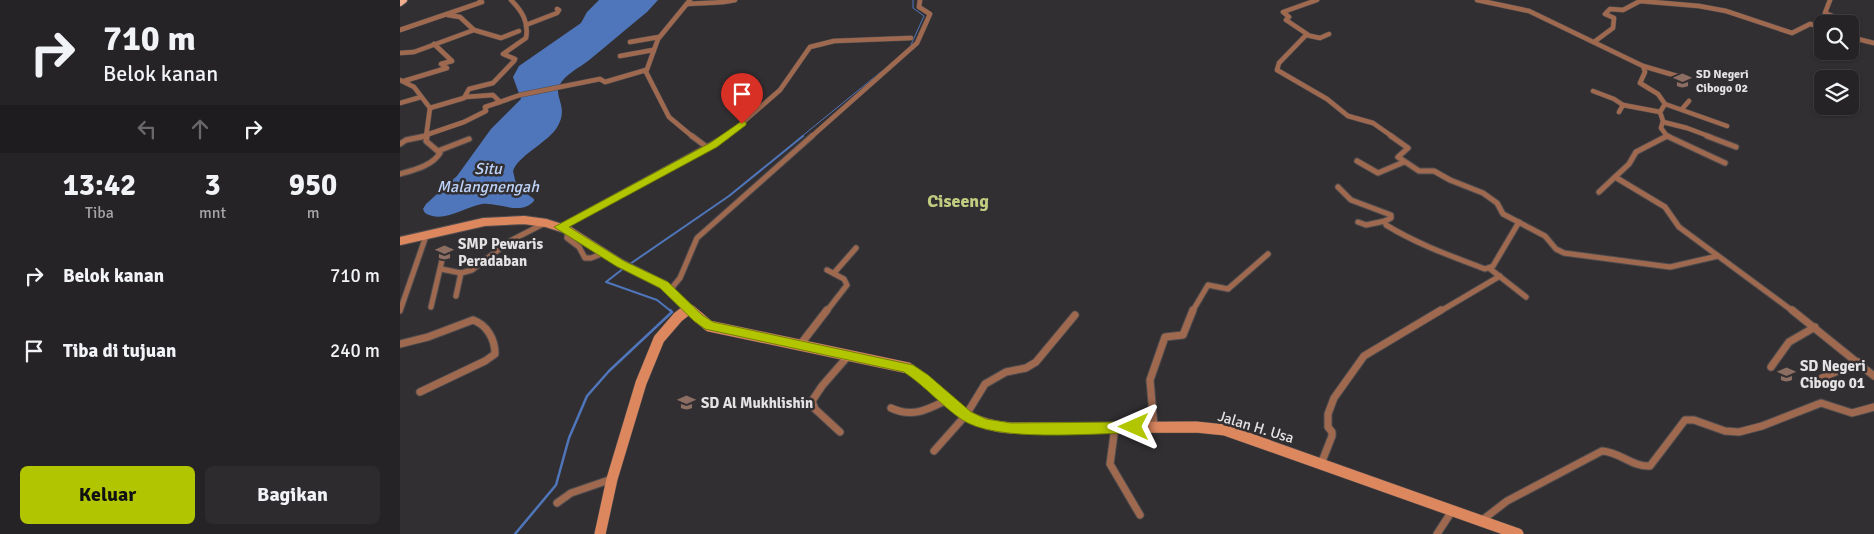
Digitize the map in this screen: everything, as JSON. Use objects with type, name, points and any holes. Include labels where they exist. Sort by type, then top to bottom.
[{"type":"main road","points":[[400,3],[404,0]]},
{"type":"street","points":[[448,15],[454,10],[483,0]]},
{"type":"street","points":[[465,97],[470,89],[493,83],[515,59],[503,54],[526,38],[525,16],[511,0]]},
{"type":"street","points":[[690,0],[659,37],[646,70],[647,76],[669,117],[674,123],[706,146]]},
{"type":"street","points":[[687,4],[710,1],[720,4],[736,0]]},
{"type":"street","points":[[670,290],[680,278],[696,238],[917,43],[930,14],[918,7],[920,0]]},
{"type":"street","points":[[1317,0],[1283,12],[1289,17],[1287,21],[1303,30],[1306,35],[1320,38],[1329,34]]},
{"type":"street","points":[[1477,0],[1499,7],[1524,9],[1643,66],[1677,76]]},
{"type":"street","points":[[1830,0],[1825,13],[1830,15]]},
{"type":"street","points":[[1594,42],[1613,28],[1614,18],[1605,14],[1608,11],[1613,8],[1623,10],[1638,1],[1720,9],[1792,32],[1810,24],[1814,25]]},
{"type":"street","points":[[526,26],[556,13],[559,10],[557,8]]},
{"type":"street","points":[[400,30],[448,15],[460,16],[474,30],[502,38],[519,31]]},
{"type":"street","points":[[400,53],[411,53],[474,30]]},
{"type":"street","points":[[1306,35],[1279,63],[1277,70],[1327,99],[1348,116],[1373,123],[1408,148],[1398,156],[1418,171],[1434,171],[1450,180],[1478,190],[1494,200],[1503,214],[1545,236],[1556,249],[1564,253],[1670,266],[1718,256]]},
{"type":"street","points":[[630,42],[659,37]]},
{"type":"street","points":[[604,253],[591,258],[585,258],[579,247],[567,238],[564,229],[734,131],[780,90],[810,47],[830,42],[890,41],[911,38]]},
{"type":"street","points":[[1859,39],[1874,43]]},
{"type":"street","points":[[402,81],[447,68],[441,64],[452,61],[434,44]]},
{"type":"street","points":[[620,56],[653,50]]},
{"type":"street","points":[[1643,66],[1645,72],[1640,83],[1657,94],[1665,104],[1727,126]]},
{"type":"street","points":[[400,144],[406,140],[426,136],[477,117],[486,111],[485,107],[520,95],[600,79],[605,82],[646,70]]},
{"type":"street","points":[[400,174],[432,161],[440,155],[438,151],[427,143],[426,136],[430,108],[414,87],[402,81]]},
{"type":"street","points":[[1593,91],[1612,98],[1622,105],[1660,112]]},
{"type":"street","points":[[430,108],[465,97],[493,95],[500,102]]},
{"type":"street","points":[[400,103],[422,97]]},
{"type":"street","points":[[1682,109],[1689,100]]},
{"type":"street","points":[[1665,104],[1660,112],[1663,122],[1661,128],[1667,136],[1725,163]]},
{"type":"street","points":[[1619,112],[1622,105]]},
{"type":"street","points":[[1663,122],[1681,126],[1736,147]]},
{"type":"street","points":[[1599,192],[1629,164],[1636,152],[1667,136]]},
{"type":"street","points":[[438,151],[470,139]]},
{"type":"street","points":[[1357,161],[1378,173],[1404,162]]},
{"type":"street","points":[[1615,177],[1665,207],[1679,227],[1815,327],[1874,376]]},
{"type":"street","points":[[1338,187],[1351,200],[1391,215],[1391,218],[1385,221],[1366,225],[1358,222]]},
{"type":"street","name":"Jalan H. Usa","points":[[400,241],[491,220],[516,219],[545,224],[564,229],[620,264],[657,281],[670,290],[709,326],[908,368],[923,378],[966,416],[984,424],[1011,428],[1196,427],[1225,430],[1511,533]]},
{"type":"street","points":[[1385,221],[1386,225],[1419,244],[1485,269],[1490,268],[1526,297]]},
{"type":"street","points":[[1490,268],[1505,248],[1519,222]]},
{"type":"street","points":[[441,269],[461,273],[475,269],[510,241],[545,224]]},
{"type":"street","points":[[400,311],[426,236]]},
{"type":"street","points":[[834,273],[856,248]]},
{"type":"street","points":[[1154,427],[1150,380],[1165,337],[1178,338],[1183,335],[1195,304],[1208,285],[1228,288],[1268,254]]},
{"type":"street","points":[[431,307],[443,256]]},
{"type":"street","points":[[800,345],[847,285],[844,279],[827,270]]},
{"type":"street","points":[[456,296],[461,273]]},
{"type":"street","points":[[1321,464],[1332,436],[1327,423],[1334,398],[1364,356],[1500,276]]},
{"type":"street","points":[[600,534],[612,479],[632,406],[659,339],[678,316],[689,309]]},
{"type":"street","points":[[934,451],[966,416],[984,384],[1006,372],[1026,368],[1036,362],[1075,315]]},
{"type":"street","points":[[400,344],[428,337],[473,320],[478,321],[493,338],[495,354],[485,361],[420,392]]},
{"type":"street","points":[[1771,367],[1784,345],[1792,338],[1815,327]]},
{"type":"street","points":[[840,432],[815,409],[812,401],[822,386],[849,355]]},
{"type":"street","points":[[1822,378],[1858,362]]},
{"type":"street","points":[[891,408],[901,414],[916,414],[947,400]]},
{"type":"street","points":[[1481,521],[1507,501],[1602,451],[1615,452],[1639,466],[1650,466],[1685,420],[1690,419],[1724,431],[1738,432],[1789,416],[1821,402],[1850,413],[1859,414],[1874,408]]},
{"type":"street","points":[[1115,427],[1110,464],[1140,514]]},
{"type":"street","points":[[557,503],[571,493],[612,479]]},
{"type":"street","points":[[1437,534],[1452,511]]},
{"type":"water","name":"Situ Malangnengah","points":[[599,0],[658,0],[647,12],[588,61],[568,75],[559,86],[558,95],[562,109],[560,122],[545,140],[520,160],[513,171],[516,184],[534,201],[523,208],[482,204],[446,216],[432,216],[425,213],[423,209],[426,204],[457,176],[491,129],[521,99],[513,77],[519,66],[581,23],[587,12]]},
{"type":"waterway","points":[[910,47],[924,16],[913,8],[913,0]]},
{"type":"waterway","points":[[801,137],[882,71]]},
{"type":"waterway","points":[[630,264],[729,196],[803,136]]},
{"type":"waterway","points":[[624,268],[606,282],[657,300],[672,312]]},
{"type":"waterway","points":[[515,534],[556,485],[569,438],[587,396],[609,371],[672,312]]},
{"type":"place","name":"SD Negeri Cibogo 02","points":[[1682,81]]},
{"type":"place","name":"SMP Pewaris Peradaban","points":[[444,253]]},
{"type":"place","name":"SD Negeri Cibogo 01","points":[[1786,375]]},
{"type":"place","name":"SD Al Mukhlishin","points":[[687,403]]},
{"type":"district","name":"Ciseeng","points":[[958,201]]},
{"type":"route","points":[[742,124],[713,145],[560,227],[568,230],[620,264],[664,285],[709,326],[908,368],[923,378],[966,416],[984,424],[1011,428],[1134,427]]}]
